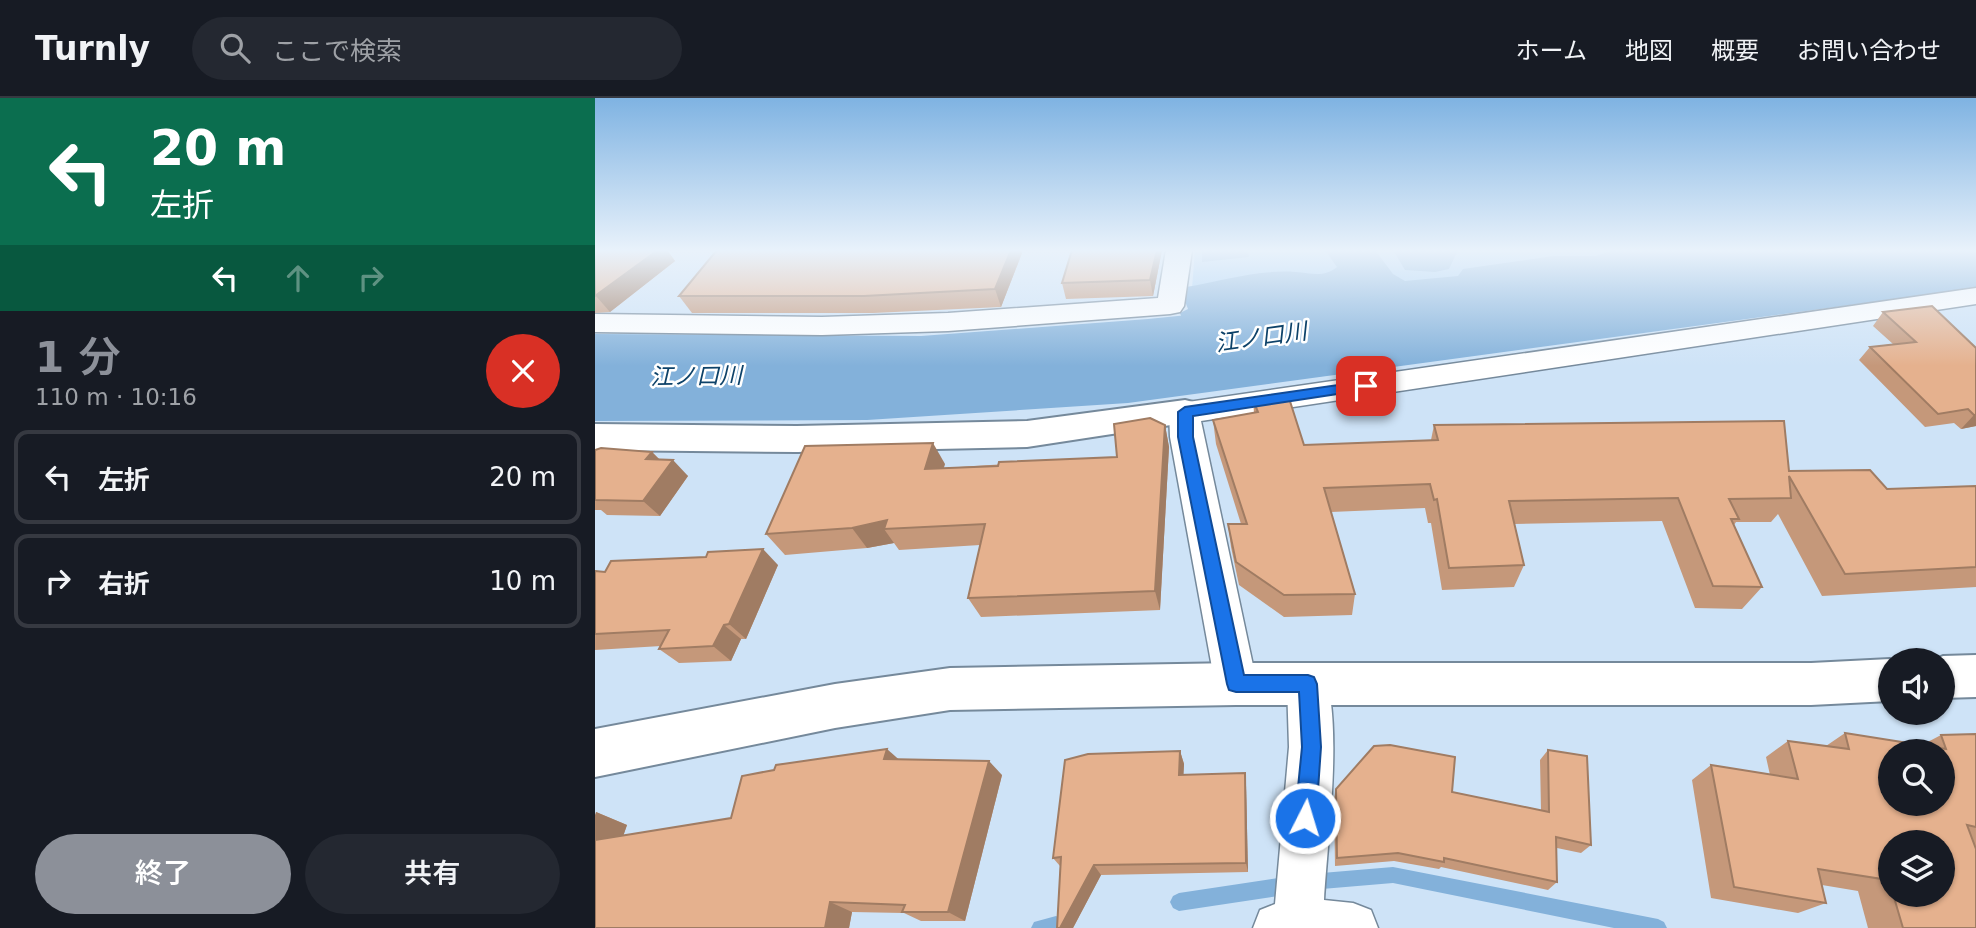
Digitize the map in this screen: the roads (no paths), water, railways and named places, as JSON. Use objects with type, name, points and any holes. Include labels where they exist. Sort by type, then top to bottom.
[{"type":"street","points":[[595,323],[822,326],[948,322],[1170,306],[1173,289]]},
{"type":"street","points":[[595,437],[797,439],[1027,434],[1976,296]]},
{"type":"street","points":[[1924,303],[1950,328]]},
{"type":"street","points":[[1185,412],[1186,437],[1236,684]]},
{"type":"street","points":[[1955,677],[1976,676]]},
{"type":"street","points":[[595,754],[835,706],[950,689],[1236,684],[1811,684],[1878,681]]},
{"type":"street","points":[[1308,684],[1311,747],[1301,865],[1288,926],[1353,928]]},
{"type":"water","name":"江ノ口川","points":[[1446,289],[1971,289],[1128,403],[867,420],[595,421],[595,334],[921,336],[1148,319]]},
{"type":"waterway","points":[[1310,882],[1393,875],[1658,928]]},
{"type":"waterway","points":[[1179,902],[1292,885]]},
{"type":"waterway","points":[[1040,928],[1056,925]]}]
